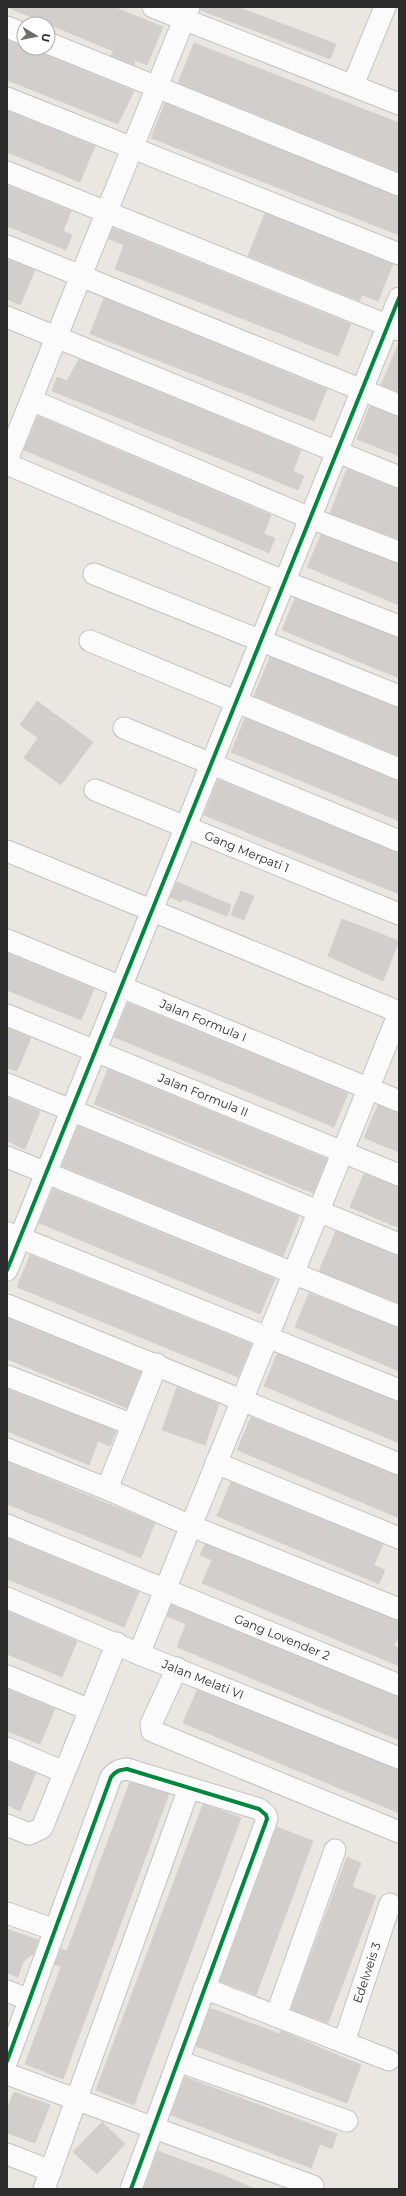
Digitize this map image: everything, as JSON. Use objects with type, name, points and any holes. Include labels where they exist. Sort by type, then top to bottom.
[{"type":"street","points":[[153,7],[186,13],[399,104]]},
{"type":"street","points":[[353,85],[385,7]]},
{"type":"street","points":[[7,460],[186,13]]},
{"type":"street","points":[[56,46],[399,185]]},
{"type":"street","points":[[7,98],[399,254]]},
{"type":"street","points":[[7,172],[393,328]]},
{"type":"street","points":[[7,246],[399,405]]},
{"type":"street","points":[[7,1270],[13,1236],[46,1173],[72,1110],[260,642],[283,581],[362,389],[393,328],[399,298]]},
{"type":"street","points":[[7,317],[399,477]]},
{"type":"street","points":[[31,400],[310,518],[399,552]]},
{"type":"street","points":[[7,464],[283,581],[399,626]]},
{"type":"street","points":[[94,574],[260,642],[399,696]]},
{"type":"street","points":[[90,641],[399,769]]},
{"type":"street","points":[[124,728],[399,841]]},
{"type":"street","name":"Gang Merpati 1","points":[[95,790],[399,914]]},
{"type":"street","points":[[7,852],[399,1012],[139,1654]]},
{"type":"street","name":"Jalan Formula I","points":[[7,940],[399,1101]]},
{"type":"street","name":"Jalan Formula II","points":[[7,1015],[399,1175]]},
{"type":"street","points":[[7,1084],[399,1244]]},
{"type":"street","points":[[7,1157],[399,1316]]},
{"type":"street","points":[[13,1236],[399,1390]]},
{"type":"street","points":[[7,1305],[157,1364],[241,1401],[399,1464]]},
{"type":"street","points":[[107,1489],[157,1364]]},
{"type":"street","points":[[7,1376],[132,1426]]},
{"type":"street","points":[[7,1449],[107,1489],[191,1526],[398,1605]]},
{"type":"street","points":[[216,1463],[399,1538]]},
{"type":"street","name":"Gang Lovender 2","points":[[7,1525],[399,1685]]},
{"type":"street","name":"Jalan Melati VI","points":[[7,1598],[117,1643],[139,1654],[399,1758]]},
{"type":"street","points":[[7,1825],[29,1834],[42,1828],[117,1643]]},
{"type":"street","points":[[177,1668],[151,1724],[152,1730],[399,1832]]},
{"type":"street","points":[[7,1676],[90,1710]]},
{"type":"street","points":[[7,1748],[64,1772]]},
{"type":"street","points":[[7,2061],[111,1777],[114,1773],[118,1770],[127,1770],[259,1809],[266,1816],[267,1819],[131,2189]]},
{"type":"street","points":[[7,2154],[48,2180],[189,1788]]},
{"type":"street","points":[[276,2016],[334,1850]]},
{"type":"street","name":"Edelweis 3","points":[[344,2042],[390,1904]]},
{"type":"street","points":[[7,1913],[55,1930]]},
{"type":"street","points":[[204,1988],[389,2060]]},
{"type":"street","points":[[7,1991],[30,2000]]},
{"type":"street","points":[[178,2061],[347,2121]]},
{"type":"street","points":[[7,2074],[313,2186]]},
{"type":"building","points":[[7,7],[114,7],[163,27],[147,65],[135,60],[134,65],[111,56],[113,51],[56,27],[56,16],[29,16]]},
{"type":"building","points":[[201,7],[237,7],[336,44],[330,59],[200,10]]},
{"type":"building","points":[[7,40],[16,43],[16,56],[49,56],[134,91],[118,124],[7,80]]},
{"type":"building","points":[[194,43],[399,123],[399,172],[178,83]]},
{"type":"building","points":[[165,103],[399,197],[399,235],[151,138]]},
{"type":"building","points":[[7,111],[95,146],[80,182],[7,152]]},
{"type":"building","points":[[7,185],[71,211],[63,231],[72,235],[66,250],[7,226]]},
{"type":"building","points":[[265,213],[393,264],[378,301],[362,295],[360,301],[248,256]]},
{"type":"building","points":[[113,228],[351,324],[338,356],[115,269],[124,245],[109,239]]},
{"type":"building","points":[[7,259],[35,270],[20,305],[7,299]]},
{"type":"building","points":[[104,298],[327,389],[314,421],[90,334]]},
{"type":"building","points":[[399,343],[399,392],[381,385]]},
{"type":"building","points":[[79,359],[301,450],[293,471],[304,476],[298,490],[52,391],[57,377],[67,381]]},
{"type":"building","points":[[370,406],[399,417],[399,456],[357,439]]},
{"type":"building","points":[[38,416],[271,515],[264,534],[275,538],[269,553],[24,450]]},
{"type":"building","points":[[347,469],[399,490],[399,539],[330,513]]},
{"type":"building","points":[[321,535],[399,564],[399,605],[307,567]]},
{"type":"building","points":[[295,598],[399,638],[399,678],[282,630]]},
{"type":"building","points":[[270,657],[399,708],[399,756],[254,696]]},
{"type":"building","points":[[37,701],[93,742],[61,785],[24,758],[38,738],[20,725]]},
{"type":"building","points":[[245,718],[399,781],[399,821],[231,752]]},
{"type":"building","points":[[218,780],[399,853],[399,894],[204,815]]},
{"type":"building","points":[[177,882],[231,905],[227,916],[183,899],[181,902],[170,897]]},
{"type":"building","points":[[241,891],[254,896],[244,920],[231,915]]},
{"type":"building","points":[[342,919],[399,941],[383,981],[328,956]]},
{"type":"building","points":[[7,953],[94,989],[81,1020],[7,990]]},
{"type":"building","points":[[128,1003],[348,1093],[334,1127],[114,1037]]},
{"type":"building","points":[[7,1028],[31,1038],[17,1071],[7,1068]]},
{"type":"building","points":[[108,1069],[327,1159],[313,1193],[94,1104]]},
{"type":"building","points":[[7,1097],[40,1111],[25,1149],[7,1141]]},
{"type":"building","points":[[378,1105],[399,1113],[399,1152],[364,1138]]},
{"type":"building","points":[[78,1126],[299,1216],[283,1256],[62,1166]]},
{"type":"building","points":[[364,1174],[399,1187],[399,1228],[350,1207]]},
{"type":"building","points":[[53,1189],[275,1279],[260,1314],[39,1223]]},
{"type":"building","points":[[336,1231],[399,1256],[399,1303],[319,1271]]},
{"type":"building","points":[[30,1255],[252,1344],[238,1377],[17,1287]]},
{"type":"building","points":[[309,1293],[399,1328],[399,1371],[295,1327]]},
{"type":"building","points":[[7,1318],[141,1372],[127,1408],[7,1359]]},
{"type":"building","points":[[277,1354],[399,1402],[399,1443],[264,1386]]},
{"type":"building","points":[[177,1387],[219,1404],[205,1445],[162,1430]]},
{"type":"building","points":[[7,1389],[116,1431],[110,1446],[98,1441],[89,1465],[7,1431]]},
{"type":"building","points":[[251,1417],[399,1476],[399,1518],[237,1450]]},
{"type":"building","points":[[7,1462],[155,1523],[141,1558],[7,1504]]},
{"type":"building","points":[[231,1482],[383,1544],[374,1565],[385,1570],[379,1584],[217,1516]]},
{"type":"building","points":[[7,1538],[139,1592],[124,1627],[7,1579]]},
{"type":"building","points":[[205,1544],[399,1621],[399,1635],[394,1646],[399,1648],[399,1666],[202,1583],[212,1560],[200,1555]]},
{"type":"building","points":[[172,1605],[399,1697],[399,1740],[177,1647],[186,1624],[167,1616]]},
{"type":"building","points":[[7,1611],[77,1641],[62,1677],[7,1654]]},
{"type":"building","points":[[7,1689],[55,1709],[40,1744],[7,1731]]},
{"type":"building","points":[[197,1690],[399,1770],[399,1813],[183,1723]]},
{"type":"building","points":[[7,1761],[36,1773],[20,1811],[7,1805]]},
{"type":"building","points":[[130,1782],[169,1794],[63,2079],[25,2064],[61,1967],[55,1964],[61,1949],[67,1951]]},
{"type":"building","points":[[203,1804],[241,1818],[134,2105],[96,2090]]},
{"type":"building","points":[[277,1827],[313,1841],[256,1995],[220,1981]]},
{"type":"building","points":[[347,1857],[361,1863],[352,1887],[376,1896],[328,2023],[291,2009]]},
{"type":"building","points":[[7,1929],[38,1940],[33,1955],[23,1962],[18,1977],[7,1973]]},
{"type":"building","points":[[210,2008],[280,2034],[281,2031],[361,2065],[347,2103],[196,2046]]},
{"type":"building","points":[[185,2077],[337,2134],[332,2149],[320,2144],[311,2168],[171,2115]]},
{"type":"building","points":[[14,2092],[50,2105],[35,2143],[7,2133],[7,2109]]},
{"type":"building","points":[[102,2122],[125,2144],[97,2174],[73,2152]]},
{"type":"building","points":[[158,2151],[225,2176],[255,2189],[144,2189]]},
{"type":"cycle path","points":[[7,1270],[399,298]]},
{"type":"cycle path","points":[[7,2061],[111,1777],[114,1773],[127,1769],[259,1809],[266,1815],[267,1819],[131,2189]]}]
